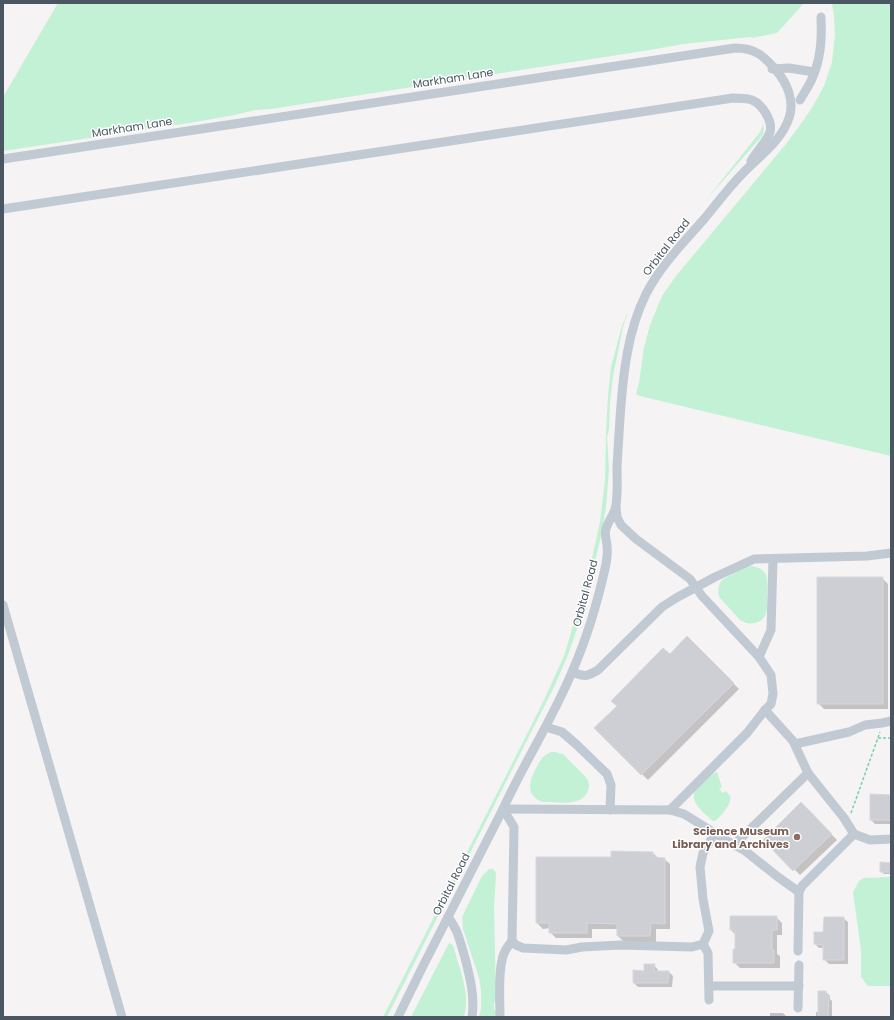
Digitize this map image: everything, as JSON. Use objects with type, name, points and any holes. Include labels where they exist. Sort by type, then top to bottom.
[{"type":"lane","points":[[800,100],[814,72],[820,55],[822,36],[821,17]]},
{"type":"lane","name":"Markham Lane","points":[[3,159],[744,48],[751,49],[766,59],[786,84],[790,97],[790,113],[785,128],[768,150],[744,172]]},
{"type":"lane","points":[[773,69],[788,68],[814,72]]},
{"type":"lane","points":[[3,209],[733,98],[747,99],[755,102],[766,113],[770,126],[770,132],[765,141],[756,152],[744,172]]},
{"type":"lane","name":"Orbital Road","points":[[398,1017],[503,809],[513,786],[546,727],[573,672],[595,609],[607,562],[608,549],[605,535],[606,529],[616,507],[617,466],[623,381],[628,351],[638,314],[646,294],[659,272],[744,172]]},
{"type":"lane","points":[[616,507],[616,517],[621,525],[636,539],[690,579],[695,588],[707,602],[759,657],[771,675],[774,694],[771,704],[747,733],[670,810]]},
{"type":"lane","points":[[573,672],[588,676],[598,670],[662,607],[715,577],[754,560],[891,554]]},
{"type":"lane","points":[[759,657],[771,630],[773,559]]},
{"type":"lane","points":[[3,605],[122,1017]]},
{"type":"lane","points":[[765,710],[793,741],[808,773],[846,821],[854,834],[870,840],[891,839]]},
{"type":"lane","points":[[795,744],[850,732],[865,724],[886,722]]},
{"type":"lane","points":[[546,727],[562,732],[607,774],[611,785],[610,810]]},
{"type":"lane","points":[[734,845],[808,773]]},
{"type":"lane","points":[[503,809],[670,810],[684,814],[744,850],[799,892]]},
{"type":"lane","points":[[500,1017],[500,974],[502,960],[512,941],[514,827],[503,809]]},
{"type":"lane","points":[[709,1000],[708,953],[704,944],[709,931],[700,867],[703,853],[715,833]]},
{"type":"lane","points":[[798,951],[799,892],[802,886],[854,834]]},
{"type":"lane","points":[[448,916],[456,930],[470,977],[473,997],[472,1017]]},
{"type":"lane","points":[[512,941],[516,945],[523,948],[566,950],[582,947],[620,945],[692,947],[704,944]]},
{"type":"lane","points":[[798,1008],[799,965]]},
{"type":"lane","points":[[709,986],[799,986]]},
{"type":"path","points":[[846,821],[849,817],[882,728],[886,722]]},
{"type":"path","points":[[878,738],[891,738]]},
{"type":"green space","points":[[58,3],[804,3],[777,33],[752,38],[683,44],[271,109],[255,110],[189,123],[3,151],[3,97]]},
{"type":"green space","points":[[832,3],[891,3],[891,456],[636,394],[644,347],[650,325],[662,296],[676,276],[786,144],[813,106],[824,86],[832,62],[835,35]]},
{"type":"green space","points":[[762,120],[764,128],[764,132],[762,136],[706,200],[760,132],[763,125]]},
{"type":"green space","points":[[629,309],[623,327],[613,376],[609,429],[607,437],[609,470],[606,507],[601,536],[586,599],[568,655],[555,685],[387,1017],[383,1017],[515,758],[564,656],[588,576],[600,522],[605,480],[606,433],[611,367],[622,326]]},
{"type":"green space","points":[[751,566],[759,568],[765,573],[767,580],[767,611],[763,619],[760,621],[755,623],[745,623],[740,620],[720,598],[718,591],[722,580],[746,567]]},
{"type":"green space","points":[[551,752],[563,754],[585,776],[589,783],[589,789],[585,796],[575,802],[562,803],[543,802],[533,796],[530,783],[537,765],[542,758]]},
{"type":"green space","points":[[717,772],[722,787],[719,789],[723,793],[726,791],[730,796],[730,802],[723,813],[715,821],[713,821],[696,804],[694,795],[695,791],[699,787]]},
{"type":"green space","points":[[489,869],[493,869],[496,874],[494,909],[496,1002],[494,1003],[494,1009],[496,1011],[496,1017],[479,1017],[481,1009],[481,990],[479,978],[463,929],[462,917],[482,876]]},
{"type":"green space","points":[[891,877],[891,986],[868,986],[861,977],[861,950],[853,892],[859,881],[864,878]]},
{"type":"green space","points":[[449,943],[453,945],[465,990],[466,1008],[464,1017],[411,1017]]},
{"type":"building","points":[[817,577],[883,577],[883,704],[817,704]]},
{"type":"building","points":[[687,636],[734,683],[641,775],[594,728],[617,706],[611,701],[663,648],[670,654]]},
{"type":"building","points":[[870,794],[891,795],[891,820],[870,820]]},
{"type":"building","name":"Science Museum Library and Archives","points":[[801,802],[832,834],[793,871],[763,840]]},
{"type":"building","points":[[611,851],[653,852],[653,857],[665,858],[665,924],[651,923],[650,936],[617,936],[617,924],[587,923],[587,933],[549,933],[549,923],[536,923],[536,857],[611,857]]},
{"type":"building","points":[[880,862],[891,863],[891,872],[880,872]]},
{"type":"building","points":[[730,916],[777,916],[777,930],[772,930],[772,950],[774,950],[774,963],[733,963],[735,930],[730,930]]},
{"type":"building","points":[[824,917],[844,917],[844,960],[823,960],[823,945],[814,944],[814,932],[823,932]]},
{"type":"building","points":[[644,964],[655,964],[654,971],[669,971],[668,983],[633,983],[633,970],[644,971]]},
{"type":"building","points":[[818,991],[826,991],[826,996],[829,996],[828,1017],[818,1017]]},
{"type":"place","name":"Science Museum Library and Archives","points":[[797,837]]}]
